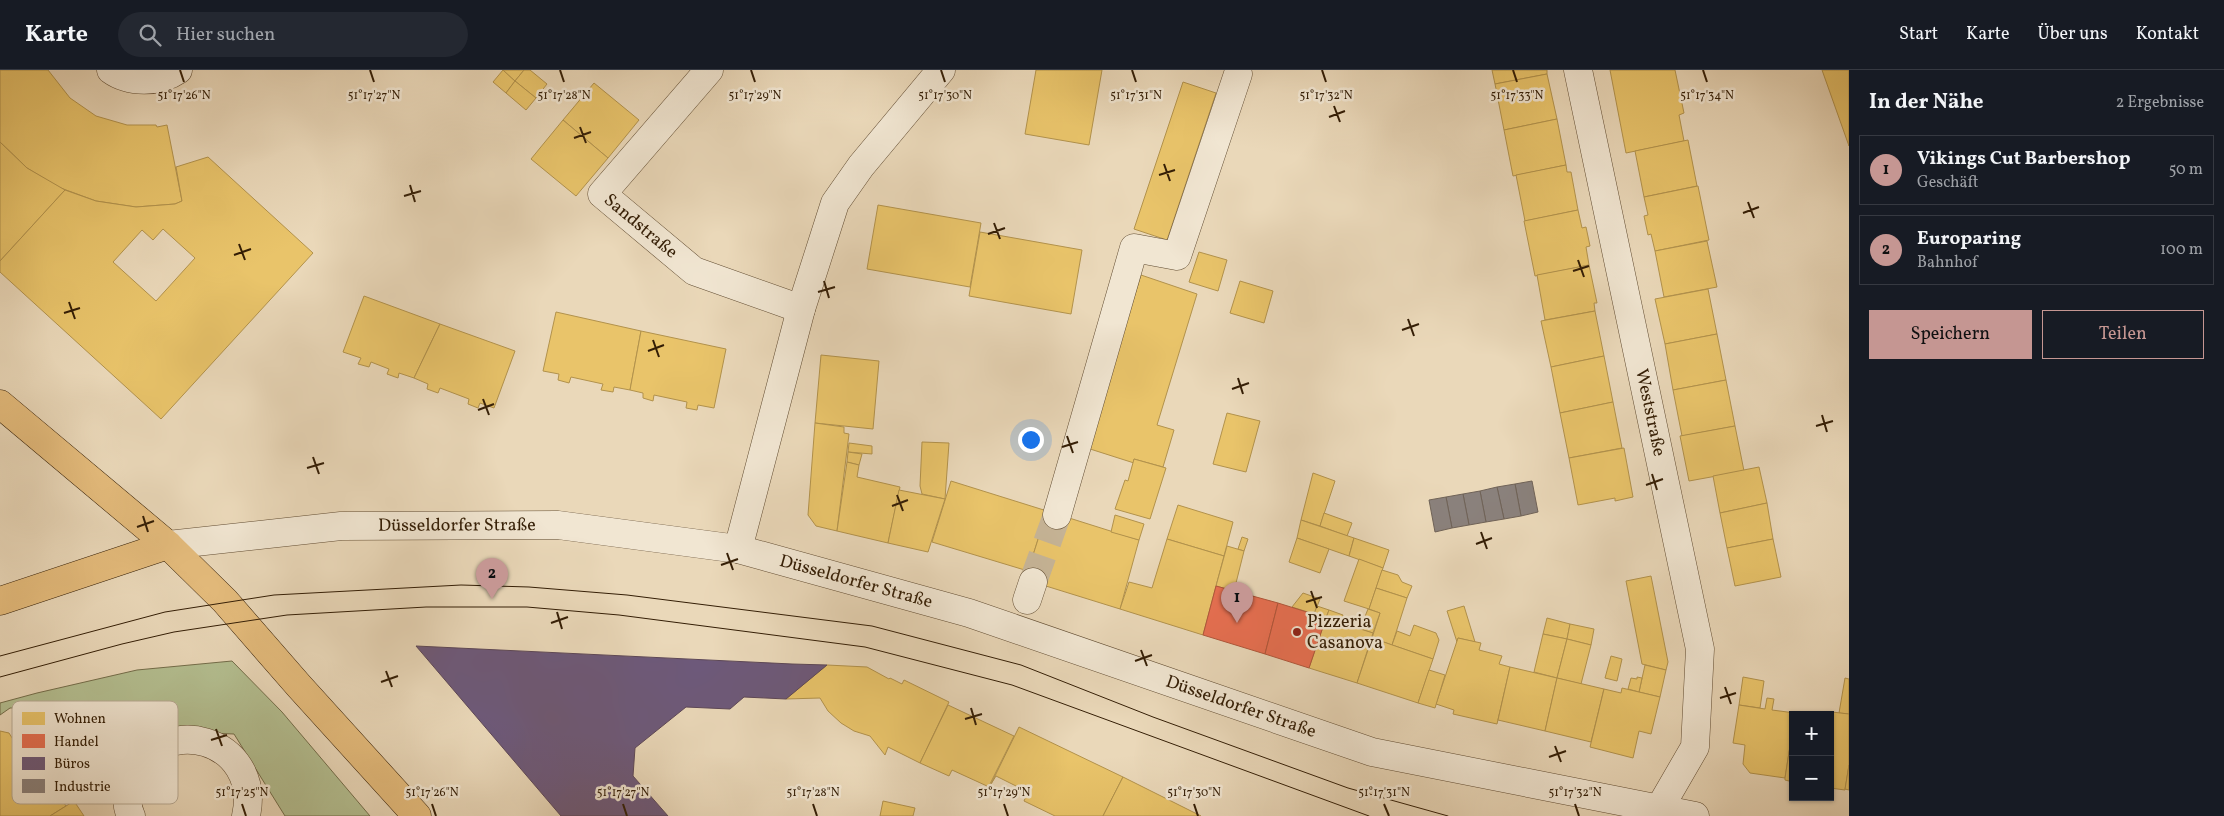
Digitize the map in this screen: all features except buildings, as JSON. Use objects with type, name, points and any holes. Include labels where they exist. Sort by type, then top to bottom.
[{"type":"main road","points":[[0,404],[168,545],[225,601],[299,686],[418,816]]},
{"type":"main road","name":"Düsseldorfer Straße","points":[[0,602],[168,545]]},
{"type":"street","points":[[111,70],[133,80],[156,79],[178,70]]},
{"type":"street","name":"Sandstraße","points":[[708,70],[602,194],[694,271],[801,309]]},
{"type":"street","points":[[738,549],[801,309],[835,204],[861,166],[941,70]]},
{"type":"street","name":"Weststraße","points":[[1578,70],[1700,649],[1695,746],[1658,812]]},
{"type":"street","points":[[1057,515],[1134,248],[1177,256],[1238,74]]},
{"type":"street","name":"Düsseldorfer Straße","points":[[168,545],[341,526],[558,525],[738,549],[969,613],[1372,752],[1658,812],[1695,816]]},
{"type":"street","points":[[178,741],[207,741],[222,749],[238,764],[246,783],[249,804],[246,816]]},
{"type":"green space","points":[[232,661],[282,712],[370,816],[285,816],[234,734],[184,732],[178,727],[178,701],[12,701],[12,708],[0,715],[0,703],[137,670]]},
{"type":"tunnel","points":[[1033,582],[1057,515]]},
{"type":"tram line","points":[[0,656],[165,612],[274,595],[461,585],[529,587],[627,595],[872,626],[1021,665],[1153,717],[1348,788],[1448,816]]},
{"type":"tram line","points":[[0,677],[174,632],[287,615],[426,607],[527,607],[619,615],[865,647],[1012,685],[1369,816]]},
{"type":"place","name":"Europaring","points":[[492,599]]},
{"type":"place","name":"Vikings Cut Barbershop","points":[[1237,623]]},
{"type":"place","name":"Pizzeria Casanova","points":[[1297,632]]}]
